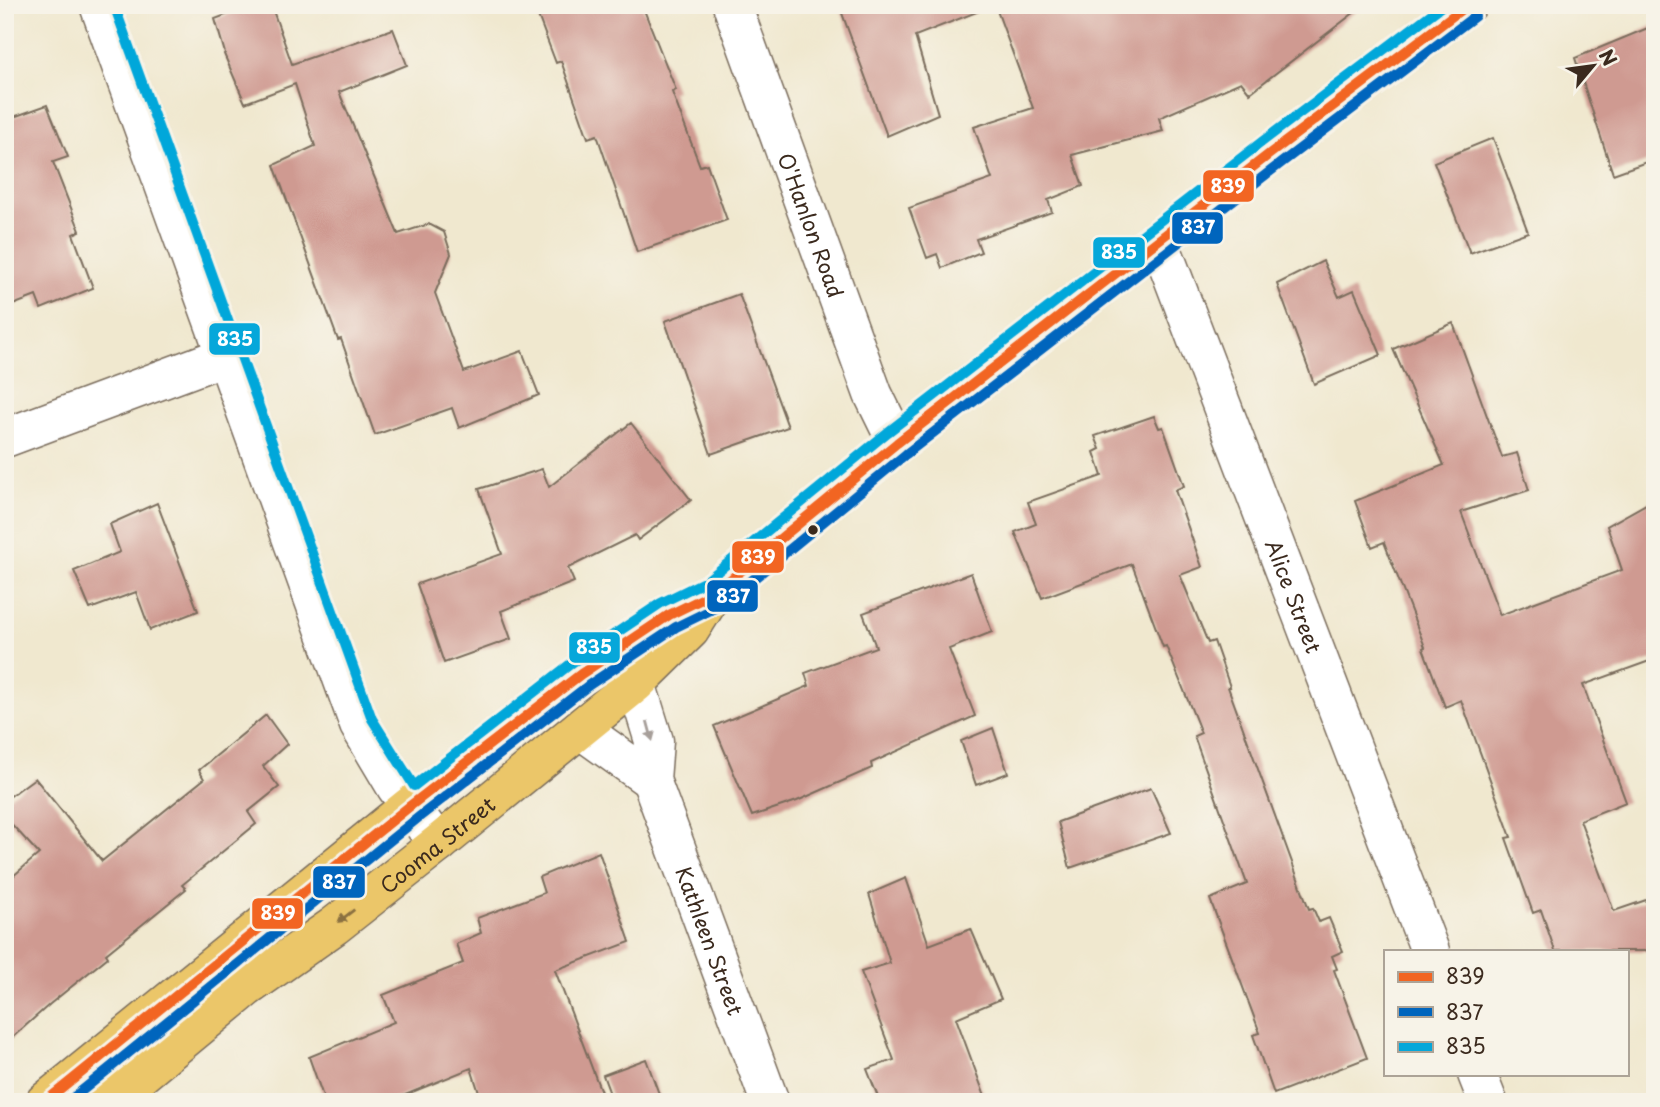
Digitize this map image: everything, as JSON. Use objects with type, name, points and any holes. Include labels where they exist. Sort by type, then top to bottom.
[{"type":"main road","name":"Cooma Street","points":[[45,1102],[410,806],[581,674],[669,615],[714,593],[897,443],[1272,152],[1467,5]]},
{"type":"main road","name":"Cooma Street","points":[[108,1102],[246,988],[334,926],[636,683],[690,630],[714,593]]},
{"type":"street","points":[[99,5],[359,725],[410,806],[438,844]]},
{"type":"street","name":"O'Hanlon Road","points":[[732,5],[873,394],[897,443]]},
{"type":"street","name":"Alice Street","points":[[1159,241],[1430,950]]},
{"type":"street","points":[[5,438],[225,356]]},
{"type":"street","name":"Kathleen Street","points":[[636,683],[653,741],[651,780],[769,1102]]},
{"type":"street","points":[[580,729],[651,780]]},
{"type":"street","points":[[1478,1076],[1488,1102]]},
{"type":"building","points":[[252,5],[271,5],[292,64],[393,29],[407,65],[339,92],[398,234],[429,224],[444,232],[451,254],[435,293],[464,372],[522,351],[539,395],[459,428],[452,408],[375,435],[274,165],[315,146],[295,84],[245,103],[224,54],[215,19]]},
{"type":"building","points":[[534,5],[642,5],[676,90],[672,92],[700,166],[707,164],[727,220],[637,252],[597,135],[588,138],[561,61],[556,63]]},
{"type":"building","points":[[839,5],[986,5],[987,8],[915,36],[938,114],[887,136]]},
{"type":"building","points":[[995,5],[1364,5],[1250,93],[1241,82],[1159,118],[1163,131],[1072,155],[1083,186],[1048,200],[1052,212],[976,239],[981,252],[942,268],[937,254],[927,258],[909,208],[992,179],[974,127],[1033,108]]},
{"type":"building","points":[[1655,25],[1655,159],[1613,174],[1575,58]]},
{"type":"building","points":[[47,105],[68,157],[53,162],[80,231],[73,234],[93,288],[41,309],[36,296],[5,308],[5,120]]},
{"type":"building","points":[[1493,138],[1528,232],[1470,253],[1434,162]]},
{"type":"building","points":[[1323,261],[1339,297],[1354,290],[1381,355],[1314,384],[1277,284]]},
{"type":"building","points":[[739,294],[788,427],[711,454],[665,321]]},
{"type":"building","points":[[1453,323],[1502,457],[1517,453],[1529,490],[1461,512],[1500,615],[1622,570],[1607,526],[1655,499],[1655,659],[1583,685],[1626,802],[1580,820],[1614,911],[1655,897],[1655,951],[1555,950],[1541,910],[1533,913],[1506,838],[1511,837],[1461,700],[1445,707],[1384,542],[1372,547],[1355,501],[1444,465],[1393,349]]},
{"type":"building","points":[[1154,416],[1159,428],[1163,427],[1184,486],[1175,490],[1202,567],[1180,575],[1208,643],[1214,641],[1228,687],[1309,909],[1313,908],[1319,922],[1329,918],[1343,951],[1332,956],[1337,969],[1334,970],[1367,1058],[1274,1094],[1253,1035],[1260,1033],[1210,899],[1247,884],[1194,736],[1201,733],[1166,646],[1163,647],[1132,564],[1042,598],[1015,532],[1036,524],[1028,502],[1102,476],[1094,452],[1100,449],[1095,436]]},
{"type":"building","points":[[631,423],[691,500],[638,540],[635,535],[568,568],[574,582],[501,611],[511,639],[444,663],[417,584],[502,554],[479,489],[542,469],[549,487]]},
{"type":"building","points":[[157,503],[198,611],[150,630],[136,592],[90,609],[74,571],[120,552],[110,524]]},
{"type":"building","points":[[971,573],[992,632],[949,649],[975,716],[871,763],[872,768],[797,801],[752,816],[714,726],[809,686],[805,673],[876,647],[863,613]]},
{"type":"building","points":[[266,715],[287,744],[263,766],[279,787],[248,812],[256,824],[182,885],[186,889],[106,954],[108,957],[5,1044],[5,883],[39,854],[5,817],[5,800],[35,778],[102,861],[204,779],[199,770]]},
{"type":"building","points":[[993,728],[1008,773],[976,785],[961,741]]},
{"type":"building","points":[[1151,788],[1171,833],[1070,868],[1058,822]]},
{"type":"building","points":[[599,852],[630,942],[555,970],[601,1092],[576,1102],[482,1102],[471,1068],[388,1102],[325,1102],[309,1057],[394,1022],[383,995],[463,963],[456,944],[481,933],[477,918],[544,893],[539,877]]},
{"type":"building","points":[[906,878],[929,945],[971,929],[1001,999],[956,1018],[987,1102],[880,1102],[867,1069],[894,1060],[861,972],[890,963],[869,894]]},
{"type":"building","points":[[646,1059],[662,1102],[613,1102],[603,1075]]},
{"type":"transit line","name":"835","points":[[114,5],[372,719],[414,786],[573,662],[661,603],[706,581],[888,432],[1443,5]]},
{"type":"transit line","name":"839","points":[[45,1102],[410,806],[581,674],[669,615],[714,593],[897,443],[1272,152],[1467,5]]},
{"type":"transit line","name":"837","points":[[68,1102],[419,817],[589,685],[676,627],[723,604],[906,454],[1475,16]]}]
